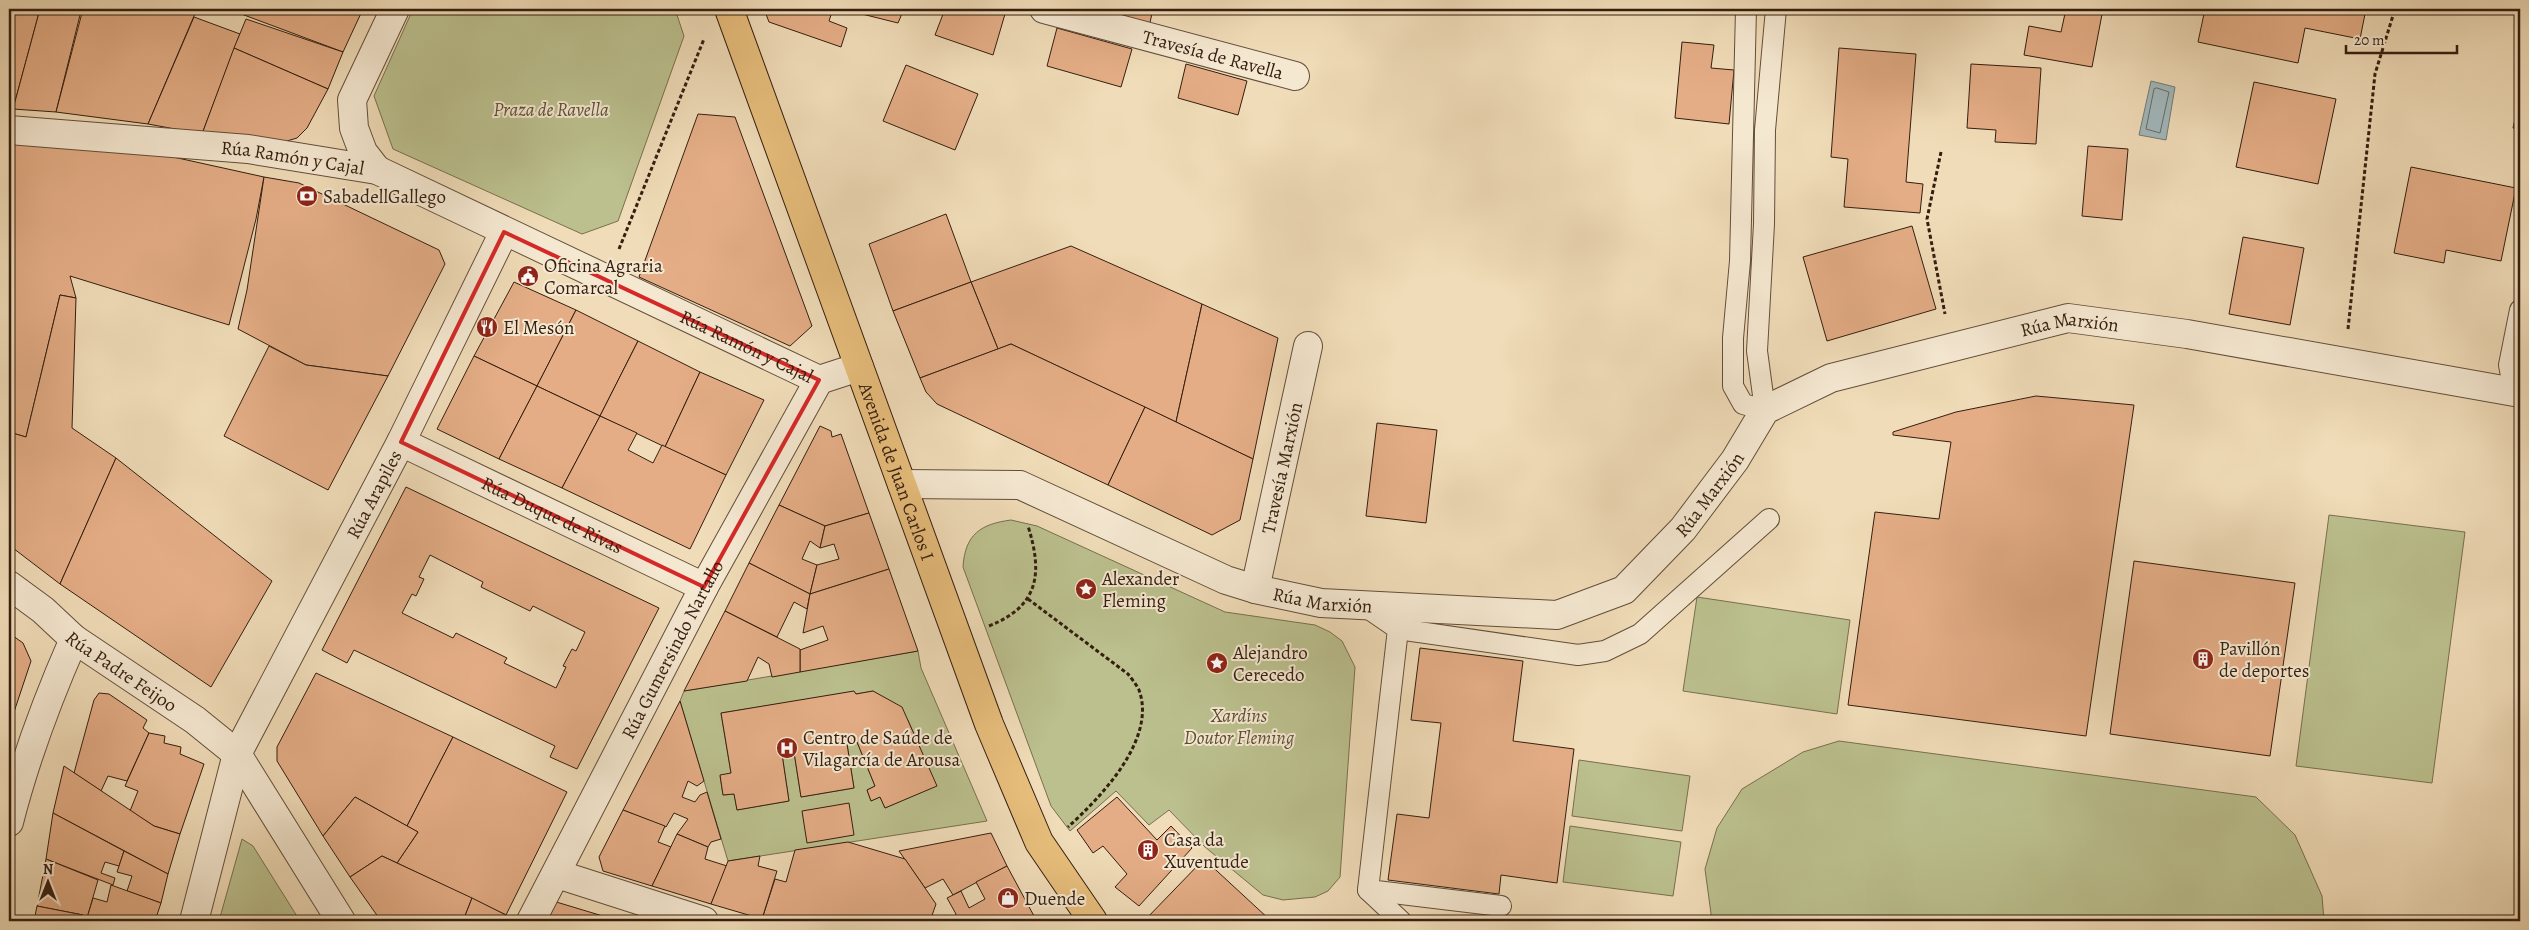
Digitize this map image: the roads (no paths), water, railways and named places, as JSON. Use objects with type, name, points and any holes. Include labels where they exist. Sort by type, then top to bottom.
[{"type":"main road","name":"Avenida de Juan Carlos I","points":[[729,9],[989,724],[1039,842],[1093,921]]},
{"type":"street","points":[[377,170],[363,152],[354,128],[352,100],[395,9]]},
{"type":"street","name":"Travesía de Ravella","points":[[1044,9],[1295,76]]},
{"type":"street","name":"Rúa Ramón y Cajal","points":[[9,130],[248,149],[377,170],[819,380],[859,367]]},
{"type":"street","name":"Rúa Arapiles","points":[[194,921],[237,754],[401,442],[504,232]]},
{"type":"street","name":"Rúa Marxión","points":[[902,484],[1020,485],[1226,580],[1255,589],[1321,603],[1557,615],[1624,590],[1683,529],[1735,460],[1765,410],[1831,378],[2068,318],[2187,334],[2517,392]]},
{"type":"street","name":"Travesía Marxión","points":[[1255,589],[1308,346]]},
{"type":"street","name":"Rúa Gumersindo Nartallo","points":[[531,921],[704,587],[819,380]]},
{"type":"street","name":"Rúa Duque de Rivas","points":[[401,442],[704,587]]},
{"type":"street","name":"Rúa Padre Feijoo","points":[[9,585],[43,610],[74,638],[195,720],[237,754],[341,921]]},
{"type":"street","points":[[9,822],[17,788],[53,686],[74,638]]},
{"type":"street","points":[[556,874],[704,921]]},
{"type":"lane","points":[[1746,9],[1740,261],[1733,338],[1733,386],[1743,404],[1765,410],[1757,351],[1764,224],[1765,130],[1776,9]]},
{"type":"lane","points":[[2517,392],[2509,365],[2520,310]]},
{"type":"lane","points":[[1364,605],[1398,629],[1578,654],[1605,652],[1640,634],[1768,519]]},
{"type":"lane","points":[[1368,890],[1398,629]]},
{"type":"lane","points":[[1368,890],[1501,906]]},
{"type":"lane","points":[[1368,890],[1401,921]]},
{"type":"water","points":[[2151,81],[2175,87],[2166,140],[2139,135]]},
{"type":"place","name":"SabadellGallego","points":[[307,196]]},
{"type":"place","name":"Oficina Agraria Comarcal","points":[[528,276]]},
{"type":"place","name":"El Mesón","points":[[487,327]]},
{"type":"place","name":"Alexander Fleming","points":[[1086,589]]},
{"type":"place","name":"Pavillón de deportes","points":[[2203,659]]},
{"type":"place","name":"Alejandro Cerecedo","points":[[1217,663]]},
{"type":"place","name":"Centro de Saúde de Vilagarcía de Arousa","points":[[787,748]]},
{"type":"place","name":"Casa da Xuventude","points":[[1148,850]]},
{"type":"place","name":"Duende","points":[[1008,898]]},
{"type":"park label","name":"Praza de Ravella","points":[[551,109]]},
{"type":"park label","name":"Xardíns Doutor Fleming","points":[[1239,726]]}]
